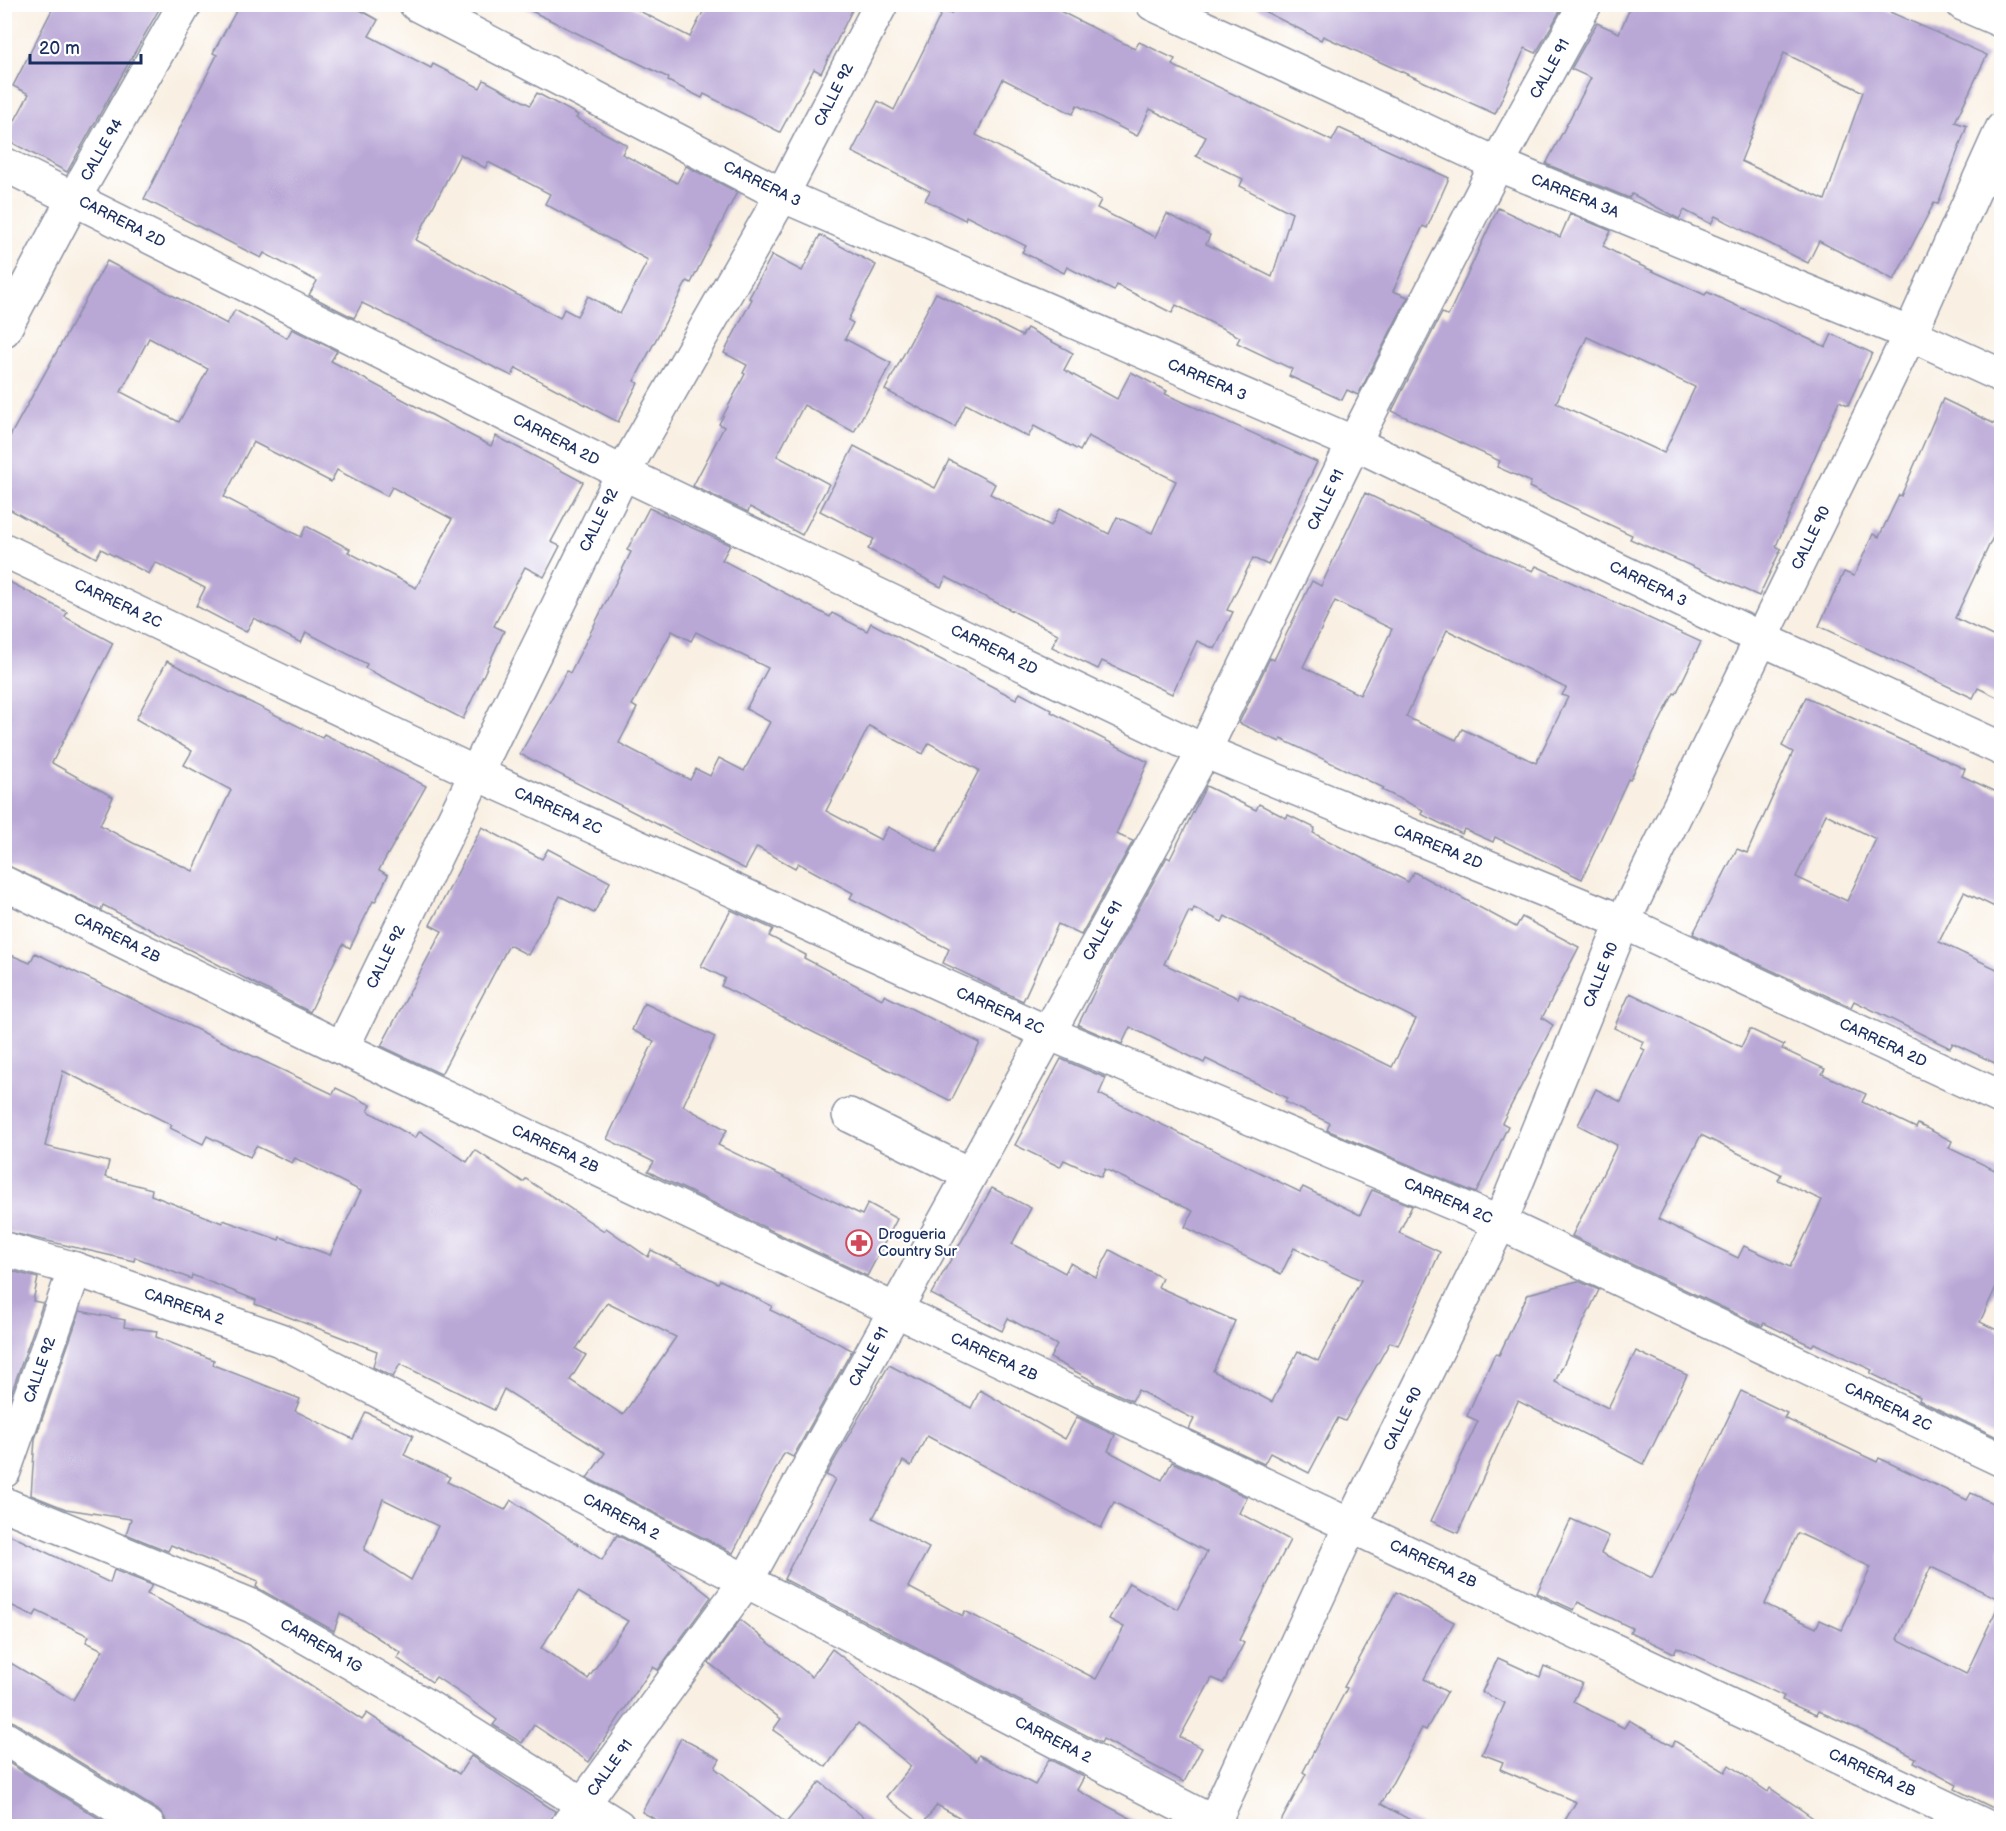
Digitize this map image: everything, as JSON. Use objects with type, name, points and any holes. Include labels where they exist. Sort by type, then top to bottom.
[{"type":"street","name":"CALLE 94","points":[[4,330],[74,198],[185,4]]},
{"type":"street","name":"CARRERA 3","points":[[416,4],[782,195],[1354,443],[1762,639],[2001,748]]},
{"type":"street","name":"CALLE 92","points":[[342,1048],[623,473],[782,195],[881,4]]},
{"type":"street","name":"CARRERA 3A","points":[[1153,4],[1497,164],[1910,334],[2001,376]]},
{"type":"street","name":"CALLE 91","points":[[576,1815],[746,1581],[1046,1032],[1204,751],[1354,443],[1497,164],[1585,4]]},
{"type":"street","points":[[1963,4],[2001,21]]},
{"type":"street","name":"CALLE 90","points":[[1215,1825],[1351,1525],[1500,1223],[1623,922],[1910,334],[2001,129]]},
{"type":"street","name":"CARRERA 2D","points":[[4,164],[623,473],[1204,751],[1623,922],[2001,1098]]},
{"type":"street","name":"CARRERA 2C","points":[[4,550],[475,773],[1046,1032],[1500,1223],[2001,1460]]},
{"type":"street","name":"CARRERA 2B","points":[[4,883],[342,1048],[1985,1827]]},
{"type":"street","points":[[849,1115],[969,1174]]},
{"type":"street","name":"CARRERA 2","points":[[4,1249],[75,1269],[280,1340],[1215,1825]]},
{"type":"street","name":"CALLE 92","points":[[4,1471],[75,1269]]},
{"type":"street","name":"CARRERA 1G","points":[[4,1504],[252,1606],[425,1705],[576,1815],[618,1827]]},
{"type":"street","points":[[4,1738],[148,1827]]},
{"type":"building","points":[[55,4],[162,4],[67,172],[5,139],[29,94],[13,86]]},
{"type":"building","points":[[240,4],[349,4],[378,20],[369,36],[431,68],[433,64],[480,88],[484,80],[530,105],[537,93],[578,115],[576,118],[627,145],[622,154],[677,183],[686,166],[737,192],[691,283],[687,281],[634,381],[638,383],[618,422],[516,368],[512,376],[362,303],[354,318],[309,295],[317,281],[264,253],[261,258],[144,199],[217,55],[213,53]],"holes":[[[460,154],[485,168],[488,162],[550,194],[545,204],[648,260],[620,314],[588,296],[577,316],[564,309],[560,318],[416,240]]]},
{"type":"building","points":[[517,4],[626,4],[690,37],[707,4],[855,4],[821,73],[814,69],[780,132],[704,94],[702,98],[668,81],[669,78]]},
{"type":"building","points":[[956,4],[1046,4],[1135,49],[1139,42],[1175,59],[1172,65],[1332,141],[1339,128],[1449,178],[1427,228],[1423,226],[1393,291],[1408,297],[1358,395],[1347,390],[1342,400],[1289,376],[1292,369],[1237,343],[1240,337],[1176,305],[1172,313],[1117,285],[1114,291],[1067,267],[1064,273],[1022,252],[1026,246],[966,216],[965,220],[925,200],[930,191],[852,152],[878,101],[894,110],[943,10],[951,14]],"holes":[[[1003,79],[1073,114],[1077,105],[1137,136],[1150,109],[1206,137],[1196,156],[1243,179],[1240,186],[1292,213],[1272,277],[1206,244],[1210,235],[1167,214],[1155,237],[1097,208],[1101,200],[976,135]]]},
{"type":"building","points":[[1250,4],[1545,4],[1560,11],[1536,53],[1525,48],[1495,114],[1323,36],[1321,40]]},
{"type":"building","points":[[1632,4],[1872,4],[1987,55],[1955,122],[1967,126],[1938,204],[1934,203],[1894,280],[1819,241],[1808,263],[1715,216],[1711,224],[1684,210],[1679,219],[1632,194],[1629,198],[1546,164],[1591,78],[1571,69],[1597,23],[1619,33]],"holes":[[[1784,53],[1863,92],[1825,200],[1741,161]]]},
{"type":"building","points":[[1498,208],[1560,237],[1570,214],[1611,231],[1603,246],[1631,261],[1705,295],[1707,292],[1826,347],[1832,334],[1872,353],[1848,405],[1839,401],[1776,546],[1781,549],[1759,596],[1630,539],[1632,535],[1529,487],[1531,482],[1497,467],[1500,461],[1392,411],[1442,313],[1448,316]],"holes":[[[1587,337],[1695,387],[1664,453],[1556,403]]]},
{"type":"building","points":[[820,235],[876,265],[848,320],[853,323],[845,339],[891,363],[854,432],[804,405],[777,456],[829,484],[802,535],[750,507],[748,512],[693,486],[724,427],[719,424],[745,374],[743,373],[747,365],[724,353],[752,299],[749,298],[772,255],[802,271]]},
{"type":"building","points":[[107,261],[227,324],[235,310],[287,338],[292,329],[337,351],[331,361],[430,414],[491,446],[496,436],[583,482],[551,542],[560,546],[544,577],[525,567],[494,626],[504,631],[463,719],[365,668],[367,664],[306,632],[301,643],[254,618],[246,632],[196,606],[205,588],[155,562],[149,574],[101,549],[96,558],[4,506],[4,447]],"holes":[[[149,338],[208,369],[179,422],[121,392]],[[253,442],[331,482],[337,470],[387,496],[392,487],[452,519],[416,588],[348,552],[350,549],[306,526],[301,537],[224,497]]]},
{"type":"building","points":[[936,293],[1022,336],[1027,328],[1073,353],[1064,370],[1117,399],[1131,372],[1167,391],[1165,394],[1317,462],[1268,565],[1253,558],[1227,610],[1233,612],[1215,649],[1197,641],[1172,694],[1102,661],[1098,669],[1052,647],[1058,634],[946,577],[941,587],[868,549],[874,539],[820,511],[854,446],[935,488],[949,460],[995,484],[990,494],[1051,526],[1060,508],[1109,534],[1117,517],[1152,533],[1176,481],[1088,436],[1080,451],[1034,426],[1028,437],[966,404],[955,427],[885,390]]},
{"type":"building","points":[[1943,399],[2001,427],[2001,520],[1955,618],[2001,640],[2001,699],[1978,688],[1973,698],[1819,626],[1844,572],[1854,576],[1873,534],[1879,537],[1899,495],[1901,496]]},
{"type":"building","points":[[1365,493],[1490,553],[1533,571],[1536,566],[1701,642],[1676,694],[1674,693],[1630,780],[1628,779],[1582,879],[1495,837],[1493,842],[1464,829],[1462,834],[1421,814],[1423,810],[1382,790],[1384,788],[1281,739],[1280,742],[1239,723],[1270,658],[1274,660],[1312,581],[1321,586]],"holes":[[[1335,601],[1392,629],[1360,695],[1303,667]],[[1447,630],[1566,688],[1562,695],[1568,697],[1536,763],[1462,729],[1456,740],[1406,717]]]},
{"type":"building","points":[[649,508],[730,545],[722,560],[830,617],[832,613],[867,631],[871,623],[1016,699],[1020,693],[1052,710],[1051,712],[1148,762],[1116,834],[1133,841],[1081,935],[1058,924],[1023,1001],[943,963],[949,949],[850,898],[853,893],[798,863],[795,868],[757,847],[745,869],[520,754],[567,671],[570,673],[631,552],[627,550]],"holes":[[[672,631],[691,641],[696,632],[768,668],[746,709],[770,722],[744,771],[719,758],[710,776],[696,769],[690,780],[619,743],[637,708],[632,705]],[[869,726],[923,754],[929,743],[979,770],[936,852],[888,827],[881,840],[826,811]]]},
{"type":"building","points":[[4,579],[67,612],[65,617],[113,643],[52,763],[113,797],[100,825],[133,843],[193,871],[231,790],[184,765],[192,751],[136,719],[167,661],[322,738],[324,734],[426,786],[379,870],[388,875],[375,902],[373,901],[350,948],[343,944],[310,1012],[103,905],[101,910],[4,864]]},
{"type":"building","points":[[1806,697],[1965,769],[1962,776],[2001,794],[2001,910],[1964,892],[1939,942],[2001,971],[2001,1066],[1953,1043],[1950,1048],[1854,1001],[1851,1007],[1693,934],[1737,849],[1747,853],[1793,752],[1782,746]],"holes":[[[1826,814],[1876,839],[1847,901],[1796,877]]]},
{"type":"building","points":[[1206,786],[1256,810],[1259,804],[1286,818],[1288,815],[1315,828],[1313,833],[1408,882],[1414,872],[1516,927],[1522,917],[1579,947],[1542,1018],[1553,1025],[1502,1123],[1508,1126],[1476,1193],[1327,1130],[1330,1123],[1285,1102],[1287,1098],[1206,1059],[1204,1063],[1130,1027],[1122,1044],[1078,1025],[1106,968],[1167,857],[1170,859]],"holes":[[[1194,908],[1222,922],[1225,916],[1342,982],[1416,1019],[1392,1067],[1240,993],[1238,998],[1164,964],[1189,911],[1192,913]]]},
{"type":"building","points":[[482,827],[542,859],[548,849],[610,882],[594,913],[560,896],[528,955],[509,945],[441,1074],[381,1046],[442,931],[430,925]]},
{"type":"building","points":[[731,910],[773,929],[769,936],[806,955],[804,958],[882,999],[884,995],[980,1043],[951,1101],[721,986],[725,978],[701,966]]},
{"type":"building","points":[[4,952],[30,963],[35,953],[333,1094],[336,1088],[371,1105],[368,1111],[415,1138],[420,1131],[467,1162],[475,1150],[523,1182],[526,1179],[604,1231],[606,1228],[648,1257],[651,1250],[718,1283],[720,1280],[772,1306],[770,1310],[852,1350],[793,1457],[785,1453],[782,1457],[733,1553],[587,1478],[605,1453],[504,1389],[494,1410],[400,1364],[393,1377],[373,1367],[377,1351],[255,1304],[256,1300],[192,1275],[191,1279],[135,1257],[134,1261],[4,1231]],"holes":[[[63,1071],[172,1125],[170,1128],[203,1144],[207,1136],[250,1157],[256,1146],[292,1163],[295,1158],[361,1191],[330,1255],[223,1220],[222,1223],[151,1195],[152,1189],[105,1177],[109,1162],[45,1146]],[[607,1303],[676,1337],[623,1415],[570,1380],[586,1355],[576,1349]]]},
{"type":"building","points":[[1630,993],[1741,1047],[1750,1029],[1784,1045],[1782,1049],[1825,1069],[1822,1074],[1866,1094],[1862,1102],[1916,1128],[1918,1124],[1952,1141],[1949,1148],[2001,1173],[2001,1276],[1980,1322],[2001,1332],[2001,1439],[1919,1400],[1920,1397],[1870,1373],[1872,1370],[1814,1343],[1812,1346],[1764,1323],[1762,1326],[1572,1236],[1617,1145],[1578,1125],[1596,1089],[1621,1102],[1645,1050],[1641,1048],[1644,1042],[1614,1028]],"holes":[[[1701,1135],[1781,1174],[1778,1180],[1822,1200],[1790,1267],[1744,1246],[1738,1258],[1658,1219]]]},
{"type":"building","points":[[644,1003],[715,1037],[683,1106],[727,1130],[718,1145],[862,1215],[868,1203],[897,1219],[867,1276],[657,1176],[648,1171],[654,1162],[607,1139],[654,1041],[632,1030]]},
{"type":"building","points":[[1061,1059],[1106,1078],[1099,1094],[1300,1192],[1303,1187],[1360,1215],[1372,1190],[1412,1206],[1399,1233],[1440,1252],[1398,1345],[1390,1342],[1345,1421],[1338,1418],[1309,1473],[1270,1453],[1264,1464],[1189,1429],[1194,1419],[1138,1390],[1132,1401],[1050,1358],[1057,1345],[1008,1318],[1002,1331],[931,1294],[992,1188],[1031,1208],[1012,1244],[1065,1273],[1070,1263],[1096,1277],[1110,1250],[1162,1278],[1158,1287],[1235,1321],[1213,1371],[1272,1402],[1298,1351],[1318,1361],[1361,1280],[1294,1248],[1281,1274],[1185,1227],[1193,1211],[1105,1169],[1101,1177],[1064,1160],[1060,1167],[1015,1145]]},
{"type":"building","points":[[4,1269],[38,1278],[33,1301],[43,1303],[7,1405],[4,1404]]},
{"type":"building","points":[[1578,1281],[1599,1290],[1555,1382],[1608,1408],[1636,1351],[1687,1375],[1644,1464],[1518,1401],[1458,1533],[1431,1521],[1478,1421],[1467,1416],[1495,1354],[1499,1355],[1528,1294]]},
{"type":"building","points":[[80,1311],[125,1320],[124,1327],[157,1331],[156,1337],[214,1360],[213,1365],[300,1399],[295,1411],[353,1439],[366,1412],[413,1435],[404,1455],[450,1477],[447,1482],[505,1510],[511,1500],[602,1560],[617,1535],[663,1559],[711,1597],[658,1670],[653,1667],[589,1762],[534,1725],[522,1743],[493,1725],[497,1720],[469,1699],[436,1677],[432,1682],[397,1658],[401,1653],[340,1613],[334,1631],[256,1587],[258,1581],[171,1545],[168,1551],[126,1534],[131,1519],[66,1509],[31,1495],[35,1439]],"holes":[[[383,1499],[438,1526],[411,1580],[364,1550]],[[578,1592],[628,1621],[588,1679],[541,1648]]]},
{"type":"building","points":[[889,1365],[971,1408],[980,1390],[1065,1439],[1077,1417],[1115,1435],[1108,1451],[1162,1480],[1172,1462],[1247,1497],[1239,1513],[1290,1540],[1239,1640],[1244,1643],[1223,1683],[1212,1678],[1180,1737],[1202,1748],[1184,1782],[1103,1739],[1101,1743],[784,1579],[835,1479],[826,1475]],"holes":[[[927,1436],[1101,1528],[1114,1502],[1207,1552],[1177,1609],[1129,1583],[1109,1619],[1124,1627],[1096,1679],[965,1611],[963,1616],[908,1587],[929,1548],[873,1518],[903,1461],[911,1466]]]},
{"type":"building","points":[[1741,1391],[1787,1413],[1784,1418],[1877,1462],[1879,1458],[1967,1500],[1971,1493],[2001,1507],[2001,1600],[2001,1812],[1955,1789],[1957,1785],[1914,1762],[1916,1758],[1863,1731],[1818,1711],[1816,1715],[1782,1700],[1784,1696],[1677,1647],[1674,1653],[1630,1632],[1632,1628],[1578,1602],[1574,1610],[1537,1593],[1571,1519],[1609,1536],[1601,1553],[1652,1578]],"holes":[[[1798,1533],[1871,1567],[1842,1630],[1820,1620],[1816,1628],[1765,1604]],[[1931,1567],[2001,1600],[1966,1674],[1897,1639]]]},
{"type":"building","points":[[4,1532],[110,1583],[114,1570],[152,1585],[147,1594],[250,1646],[362,1720],[367,1713],[459,1774],[471,1756],[555,1811],[549,1827],[167,1827],[165,1818],[158,1810],[14,1722],[4,1719],[4,1659],[73,1700],[103,1650],[86,1642],[89,1636],[37,1611],[34,1616],[4,1602]]},
{"type":"building","points":[[1396,1592],[1454,1622],[1424,1679],[1447,1692],[1426,1730],[1422,1728],[1381,1804],[1423,1827],[1278,1827],[1306,1774],[1303,1772],[1347,1688],[1344,1687]]},
{"type":"building","points":[[740,1620],[812,1677],[832,1649],[976,1761],[979,1755],[1035,1785],[1049,1759],[1084,1777],[1077,1790],[1147,1827],[977,1827],[937,1805],[922,1825],[886,1797],[911,1766],[858,1723],[826,1767],[773,1730],[781,1719],[709,1663]]},
{"type":"building","points":[[1498,1658],[1540,1677],[1544,1666],[1582,1683],[1573,1702],[1624,1728],[1629,1720],[1672,1746],[1675,1741],[1725,1772],[1729,1765],[1768,1792],[1770,1788],[1826,1827],[1561,1827],[1576,1802],[1500,1769],[1503,1762],[1482,1754],[1505,1703],[1482,1692]]},
{"type":"building","points":[[681,1738],[720,1759],[715,1768],[786,1823],[820,1782],[876,1827],[669,1827],[642,1812]]},
{"type":"building","points":[[4,1760],[113,1827],[4,1827]]},
{"type":"place","name":"Drogueria Country Sur","points":[[859,1243]]}]
